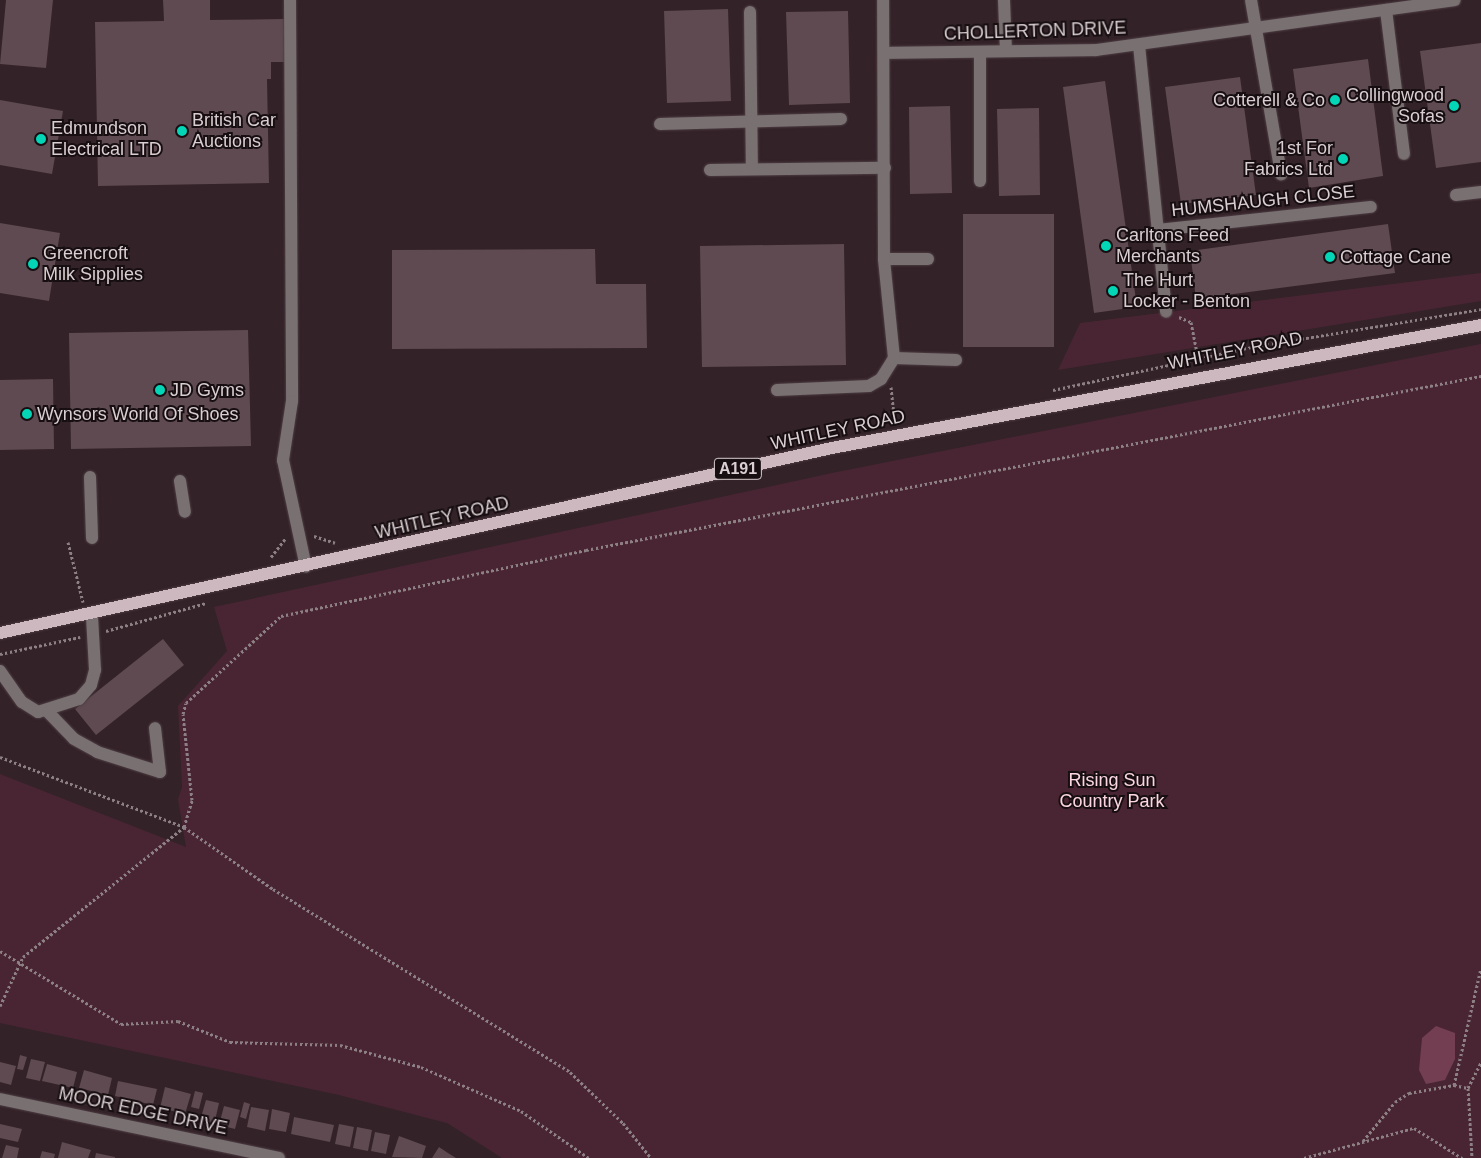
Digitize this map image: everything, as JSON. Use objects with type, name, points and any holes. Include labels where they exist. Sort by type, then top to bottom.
[{"type":"main road","name":"WHITLEY ROAD","points":[[0,633],[88,610],[306,567],[832,448],[1481,325]]},
{"type":"street","points":[[290,0],[292,402],[283,460],[306,567]]},
{"type":"street","points":[[883,0],[884,259],[892,364]]},
{"type":"street","points":[[1004,0],[1006,51]]},
{"type":"street","points":[[1251,0],[1281,174]]},
{"type":"street","name":"CHOLLERTON DRIVE","points":[[884,53],[980,52],[1139,45],[1454,0]]},
{"type":"street","points":[[1386,10],[1404,154]]},
{"type":"street","points":[[750,12],[752,169]]},
{"type":"street","name":"HUMSHAUGH CLOSE","points":[[1139,45],[1166,312]]},
{"type":"street","points":[[980,52],[980,181]]},
{"type":"street","points":[[660,124],[841,119]]},
{"type":"street","points":[[710,170],[885,168]]},
{"type":"street","points":[[1456,195],[1481,192]]},
{"type":"street","name":"HUMSHAUGH CLOSE","points":[[1158,230],[1371,207]]},
{"type":"street","points":[[884,259],[928,259]]},
{"type":"street","points":[[777,390],[869,386],[892,364],[956,360]]},
{"type":"street","points":[[90,477],[92,538]]},
{"type":"street","points":[[180,481],[185,512]]},
{"type":"street","points":[[48,712],[79,699],[91,685],[96,670],[93,634],[88,610]]},
{"type":"street","points":[[0,671],[22,702],[48,712],[74,739],[97,752],[160,772],[155,728]]},
{"type":"street","name":"MOOR EDGE DRIVE","points":[[0,1099],[279,1158]]},
{"type":"street","points":[[212,1158],[215,1145]]},
{"type":"path","points":[[1166,312],[1191,322],[1198,358]]},
{"type":"path","points":[[892,364],[895,425]]},
{"type":"path","points":[[0,1006],[18,963],[184,827],[192,800],[183,714],[186,702],[273,620],[288,613],[586,550],[1481,376]]},
{"type":"path","points":[[68,542],[88,610]]},
{"type":"path","points":[[0,654],[93,634],[213,602]]},
{"type":"path","points":[[0,757],[184,827],[281,894],[570,1072],[651,1158]]},
{"type":"path","points":[[0,951],[122,1024],[178,1021],[230,1042],[340,1045],[405,1061],[506,1103],[589,1158]]},
{"type":"path","points":[[1454,1085],[1481,968]]},
{"type":"path","points":[[1472,1158],[1468,1088],[1481,1064]]},
{"type":"path","points":[[1363,1141],[1395,1102],[1409,1093],[1454,1085],[1468,1088]]},
{"type":"path","points":[[1304,1158],[1414,1128],[1462,1158]]},
{"type":"green space","points":[[1481,273],[1481,301],[1058,370],[1080,323]]},
{"type":"green space","name":"Rising Sun Country Park","points":[[1481,344],[1481,1158],[502,1158],[447,1123],[339,1095],[0,1023],[0,774],[186,847],[178,799],[182,787],[178,706],[227,651],[214,607],[832,473]]},
{"type":"shaded area","points":[[1436,1026],[1455,1033],[1455,1059],[1445,1080],[1426,1084],[1419,1070],[1422,1038]]},
{"type":"building","points":[[6,0],[53,0],[46,68],[0,64]]},
{"type":"building","name":"British Car Auctions","points":[[163,0],[210,0],[210,20],[284,19],[285,62],[271,62],[271,79],[267,79],[269,183],[98,186],[95,22],[164,21]]},
{"type":"building","points":[[728,9],[731,101],[667,103],[664,11]]},
{"type":"building","points":[[848,11],[850,103],[789,105],[786,12]]},
{"type":"building","name":"Collingwood Sofas","points":[[1481,43],[1481,162],[1436,168],[1420,51]]},
{"type":"building","name":"Cotterell & Co","points":[[1368,59],[1383,176],[1309,188],[1293,69]]},
{"type":"building","points":[[1240,77],[1256,195],[1181,204],[1165,87]]},
{"type":"building","points":[[1105,81],[1137,307],[1094,313],[1063,87]]},
{"type":"building","points":[[0,100],[63,111],[52,174],[0,165]]},
{"type":"building","points":[[950,106],[952,193],[910,194],[909,107]]},
{"type":"building","points":[[1039,108],[1040,195],[999,196],[997,109]]},
{"type":"building","points":[[963,214],[1054,214],[1054,347],[963,347]]},
{"type":"building","name":"Greencroft Milk Sipplies","points":[[0,223],[60,233],[49,301],[0,293]]},
{"type":"building","points":[[1388,224],[1395,273],[1196,299],[1190,251]]},
{"type":"building","points":[[844,244],[846,365],[702,367],[700,246]]},
{"type":"building","points":[[595,249],[596,284],[646,284],[647,348],[392,349],[392,250]]},
{"type":"building","name":"JD Gyms","points":[[248,330],[251,446],[71,449],[69,333]]},
{"type":"building","name":"Wynsors World Of Shoes","points":[[53,379],[54,449],[0,450],[0,380]]},
{"type":"building","points":[[163,639],[184,665],[96,735],[75,709]]},
{"type":"building","points":[[20,1055],[27,1057],[23,1070],[17,1069]]},
{"type":"building","points":[[31,1059],[45,1062],[40,1081],[26,1078]]},
{"type":"building","points":[[0,1062],[16,1066],[11,1085],[0,1082]]},
{"type":"building","points":[[47,1064],[77,1072],[73,1088],[42,1081]]},
{"type":"building","points":[[84,1070],[112,1078],[108,1095],[79,1088]]},
{"type":"building","points":[[118,1081],[157,1089],[153,1105],[115,1096]]},
{"type":"building","points":[[165,1087],[191,1094],[185,1114],[160,1108]]},
{"type":"building","points":[[195,1091],[203,1093],[199,1109],[191,1107]]},
{"type":"building","points":[[206,1100],[219,1103],[214,1125],[200,1121]]},
{"type":"building","points":[[244,1102],[250,1104],[246,1119],[240,1117]]},
{"type":"building","points":[[224,1106],[240,1110],[235,1129],[219,1125]]},
{"type":"building","points":[[251,1107],[269,1110],[265,1131],[247,1127]]},
{"type":"building","points":[[272,1109],[290,1113],[286,1132],[269,1129]]},
{"type":"building","points":[[294,1117],[334,1125],[330,1142],[291,1134]]},
{"type":"building","points":[[0,1124],[22,1129],[18,1142],[0,1138]]},
{"type":"building","points":[[339,1124],[354,1127],[350,1147],[335,1144]]},
{"type":"building","points":[[357,1127],[372,1130],[368,1151],[353,1148]]},
{"type":"building","points":[[375,1132],[390,1135],[386,1154],[371,1151]]},
{"type":"building","points":[[399,1136],[426,1146],[422,1158],[392,1157]]},
{"type":"building","points":[[62,1142],[91,1150],[88,1158],[58,1158]]},
{"type":"building","points":[[6,1145],[19,1148],[17,1158],[2,1158]]},
{"type":"building","points":[[439,1147],[448,1153],[456,1158],[432,1158]]},
{"type":"building","points":[[42,1151],[55,1154],[54,1158],[40,1158]]},
{"type":"building","points":[[96,1153],[115,1157],[115,1158],[95,1158]]},
{"type":"place","name":"Cotterell & Co","points":[[1335,100]]},
{"type":"place","name":"Collingwood Sofas","points":[[1454,106]]},
{"type":"place","name":"British Car Auctions","points":[[182,131]]},
{"type":"place","name":"Edmundson Electrical LTD","points":[[41,139]]},
{"type":"place","name":"1st For Fabrics Ltd","points":[[1343,159]]},
{"type":"place","name":"Carltons Feed Merchants","points":[[1106,246]]},
{"type":"place","name":"Cottage Cane","points":[[1330,257]]},
{"type":"place","name":"Greencroft Milk Sipplies","points":[[33,264]]},
{"type":"place","name":"The Hurt Locker - Benton","points":[[1113,291]]},
{"type":"place","name":"JD Gyms","points":[[160,390]]},
{"type":"place","name":"Wynsors World Of Shoes","points":[[27,414]]}]
